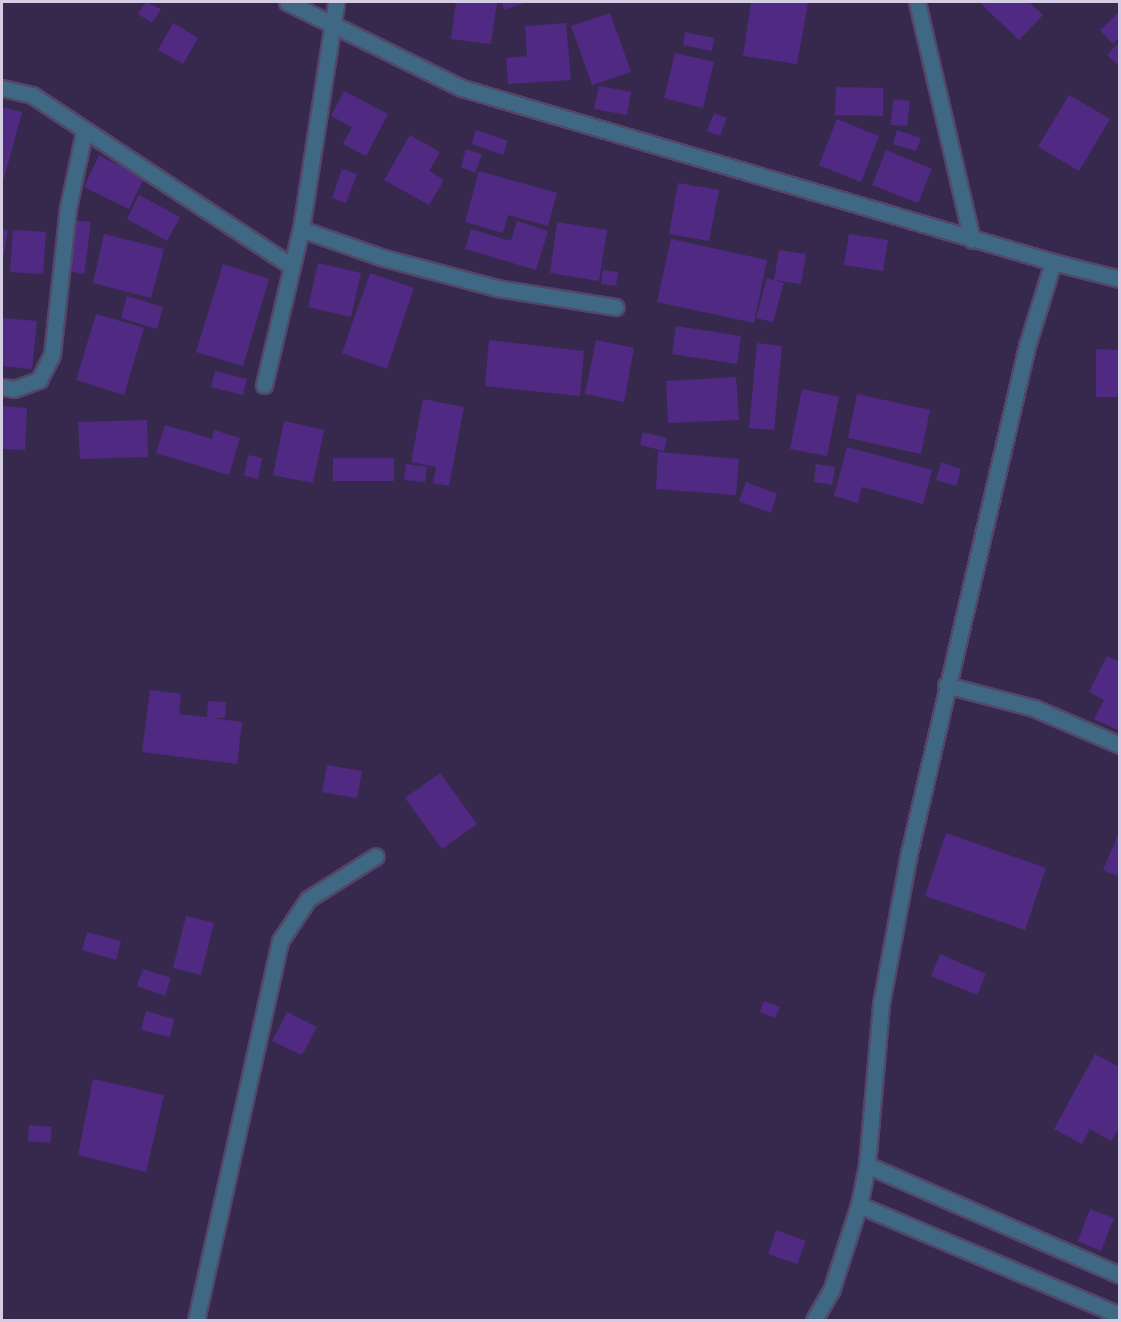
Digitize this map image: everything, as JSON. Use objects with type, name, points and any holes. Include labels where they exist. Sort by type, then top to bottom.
[{"type":"street","points":[[287,2],[462,88],[972,240],[1119,279]]},
{"type":"street","points":[[264,385],[290,265],[301,229],[336,2]]},
{"type":"street","points":[[916,2],[972,240]]},
{"type":"street","points":[[2,88],[32,95],[84,132],[217,214],[290,265]]},
{"type":"street","points":[[2,387],[14,389],[39,380],[52,355],[68,208],[84,132]]},
{"type":"street","points":[[301,229],[384,258],[497,288],[615,307]]},
{"type":"street","points":[[814,1320],[831,1291],[859,1205],[867,1165],[881,1004],[946,685],[1027,346],[1053,262]]},
{"type":"street","points":[[946,685],[1034,708],[1119,745]]},
{"type":"street","points":[[196,1320],[280,941],[308,899],[376,856]]},
{"type":"street","points":[[867,1165],[1119,1275]]},
{"type":"street","points":[[859,1205],[1119,1315]]},
{"type":"building","points":[[146,2],[161,9],[152,23],[138,14]]},
{"type":"building","points":[[456,2],[497,2],[491,44],[451,39]]},
{"type":"building","points":[[502,2],[527,2],[504,10]]},
{"type":"building","points":[[751,2],[808,3],[797,64],[743,56]]},
{"type":"building","points":[[979,2],[1029,2],[1043,15],[1019,40]]},
{"type":"building","points":[[1120,11],[1120,37],[1113,44],[1100,30]]},
{"type":"building","points":[[610,13],[631,72],[592,85],[571,26]]},
{"type":"building","points":[[173,23],[198,38],[183,64],[158,50]]},
{"type":"building","points":[[566,23],[571,80],[508,84],[506,58],[527,56],[525,26]]},
{"type":"building","points":[[685,32],[714,38],[712,51],[683,45]]},
{"type":"building","points":[[1120,41],[1120,67],[1107,55]]},
{"type":"building","points":[[675,53],[714,62],[703,108],[664,98]]},
{"type":"building","points":[[599,86],[631,92],[627,115],[594,109]]},
{"type":"building","points":[[836,87],[883,88],[883,116],[835,115]]},
{"type":"building","points":[[344,91],[388,114],[366,156],[343,144],[352,127],[331,116]]},
{"type":"building","points":[[1069,95],[1110,119],[1079,171],[1038,147]]},
{"type":"building","points":[[893,99],[910,101],[907,126],[891,125]]},
{"type":"building","points":[[2,107],[22,112],[2,186]]},
{"type":"building","points":[[714,113],[727,118],[720,136],[707,131]]},
{"type":"building","points":[[837,119],[879,136],[861,182],[819,165]]},
{"type":"building","points":[[476,130],[508,141],[503,155],[472,144]]},
{"type":"building","points":[[897,130],[921,138],[916,151],[893,144]]},
{"type":"building","points":[[410,135],[440,152],[429,171],[444,180],[429,205],[384,180]]},
{"type":"building","points":[[466,149],[482,154],[475,173],[461,167]]},
{"type":"building","points":[[886,150],[932,169],[918,203],[872,185]]},
{"type":"building","points":[[99,155],[144,178],[129,209],[84,187]]},
{"type":"building","points":[[342,169],[357,174],[346,203],[332,198]]},
{"type":"building","points":[[479,171],[557,193],[548,226],[508,215],[503,233],[465,222]]},
{"type":"building","points":[[678,183],[719,190],[709,241],[669,234]]},
{"type":"building","points":[[139,195],[180,217],[167,241],[127,219]]},
{"type":"building","points":[[74,220],[91,222],[84,274],[67,271]]},
{"type":"building","points":[[517,221],[548,231],[536,270],[465,249],[471,229],[511,241]]},
{"type":"building","points":[[557,222],[607,230],[599,281],[550,273]]},
{"type":"building","points":[[2,229],[8,230],[3,260],[2,259]]},
{"type":"building","points":[[13,230],[46,232],[43,274],[10,272]]},
{"type":"building","points":[[104,234],[164,249],[151,298],[93,283]]},
{"type":"building","points":[[849,234],[888,240],[883,271],[844,265]]},
{"type":"building","points":[[671,239],[767,260],[754,323],[657,302]]},
{"type":"building","points":[[779,250],[806,254],[801,284],[774,280]]},
{"type":"building","points":[[318,263],[361,273],[351,317],[308,307]]},
{"type":"building","points":[[223,264],[269,279],[243,366],[196,352]]},
{"type":"building","points":[[603,270],[618,272],[616,286],[601,284]]},
{"type":"building","points":[[370,273],[414,288],[387,369],[342,353]]},
{"type":"building","points":[[767,278],[784,283],[773,322],[756,318]]},
{"type":"building","points":[[127,296],[163,307],[157,329],[121,318]]},
{"type":"building","points":[[96,314],[144,328],[124,395],[76,380]]},
{"type":"building","points":[[2,318],[37,321],[32,369],[2,366]]},
{"type":"building","points":[[676,326],[741,336],[737,364],[672,354]]},
{"type":"building","points":[[489,340],[584,351],[580,396],[485,386]]},
{"type":"building","points":[[596,340],[634,348],[624,402],[585,394]]},
{"type":"building","points":[[757,343],[782,346],[774,430],[749,428]]},
{"type":"building","points":[[1096,349],[1120,350],[1120,397],[1096,397]]},
{"type":"building","points":[[215,371],[247,379],[243,395],[211,387]]},
{"type":"building","points":[[736,377],[739,420],[668,423],[666,381]]},
{"type":"building","points":[[802,389],[839,397],[827,456],[790,449]]},
{"type":"building","points":[[857,394],[930,410],[921,454],[848,438]]},
{"type":"building","points":[[423,399],[464,407],[449,486],[433,483],[436,467],[411,462]]},
{"type":"building","points":[[2,406],[27,408],[25,450],[2,449]]},
{"type":"building","points":[[147,420],[148,457],[80,459],[78,422]]},
{"type":"building","points":[[284,421],[324,430],[313,483],[273,475]]},
{"type":"building","points":[[165,425],[212,439],[214,430],[240,438],[229,475],[156,453]]},
{"type":"building","points":[[643,432],[667,438],[664,451],[640,445]]},
{"type":"building","points":[[847,447],[932,470],[923,504],[862,487],[858,503],[834,496]]},
{"type":"building","points":[[658,452],[739,459],[736,495],[656,489]]},
{"type":"building","points":[[248,455],[262,458],[258,479],[244,476]]},
{"type":"building","points":[[333,458],[394,458],[394,481],[333,481]]},
{"type":"building","points":[[941,462],[961,469],[956,486],[936,480]]},
{"type":"building","points":[[406,464],[427,467],[425,482],[404,480]]},
{"type":"building","points":[[816,464],[835,467],[832,485],[814,482]]},
{"type":"building","points":[[746,482],[777,494],[771,513],[739,501]]},
{"type":"building","points":[[1107,656],[1120,662],[1120,731],[1094,719],[1104,700],[1089,692]]},
{"type":"building","points":[[150,690],[181,694],[179,714],[207,717],[208,701],[226,702],[225,718],[211,718],[242,722],[237,764],[142,752]]},
{"type":"building","points":[[327,765],[362,771],[357,798],[322,792]]},
{"type":"building","points":[[440,773],[477,824],[442,849],[405,798]]},
{"type":"building","points":[[1120,830],[1120,877],[1103,870]]},
{"type":"building","points":[[946,833],[1046,868],[1025,930],[925,896]]},
{"type":"building","points":[[186,916],[214,923],[201,975],[173,968]]},
{"type":"building","points":[[87,932],[121,941],[116,960],[82,950]]},
{"type":"building","points":[[940,954],[986,974],[977,995],[931,976]]},
{"type":"building","points":[[143,969],[171,978],[165,996],[137,986]]},
{"type":"building","points":[[764,1001],[780,1007],[775,1018],[760,1012]]},
{"type":"building","points":[[146,1011],[174,1019],[170,1037],[141,1030]]},
{"type":"building","points":[[287,1012],[317,1027],[302,1055],[272,1041]]},
{"type":"building","points":[[1095,1054],[1120,1067],[1120,1127],[1111,1141],[1090,1129],[1082,1144],[1054,1129]]},
{"type":"building","points":[[93,1079],[164,1095],[146,1172],[78,1155]]},
{"type":"building","points":[[29,1125],[52,1127],[50,1143],[28,1141]]},
{"type":"building","points":[[1090,1209],[1114,1218],[1101,1251],[1078,1241]]},
{"type":"building","points":[[776,1230],[806,1241],[797,1264],[768,1254]]}]
